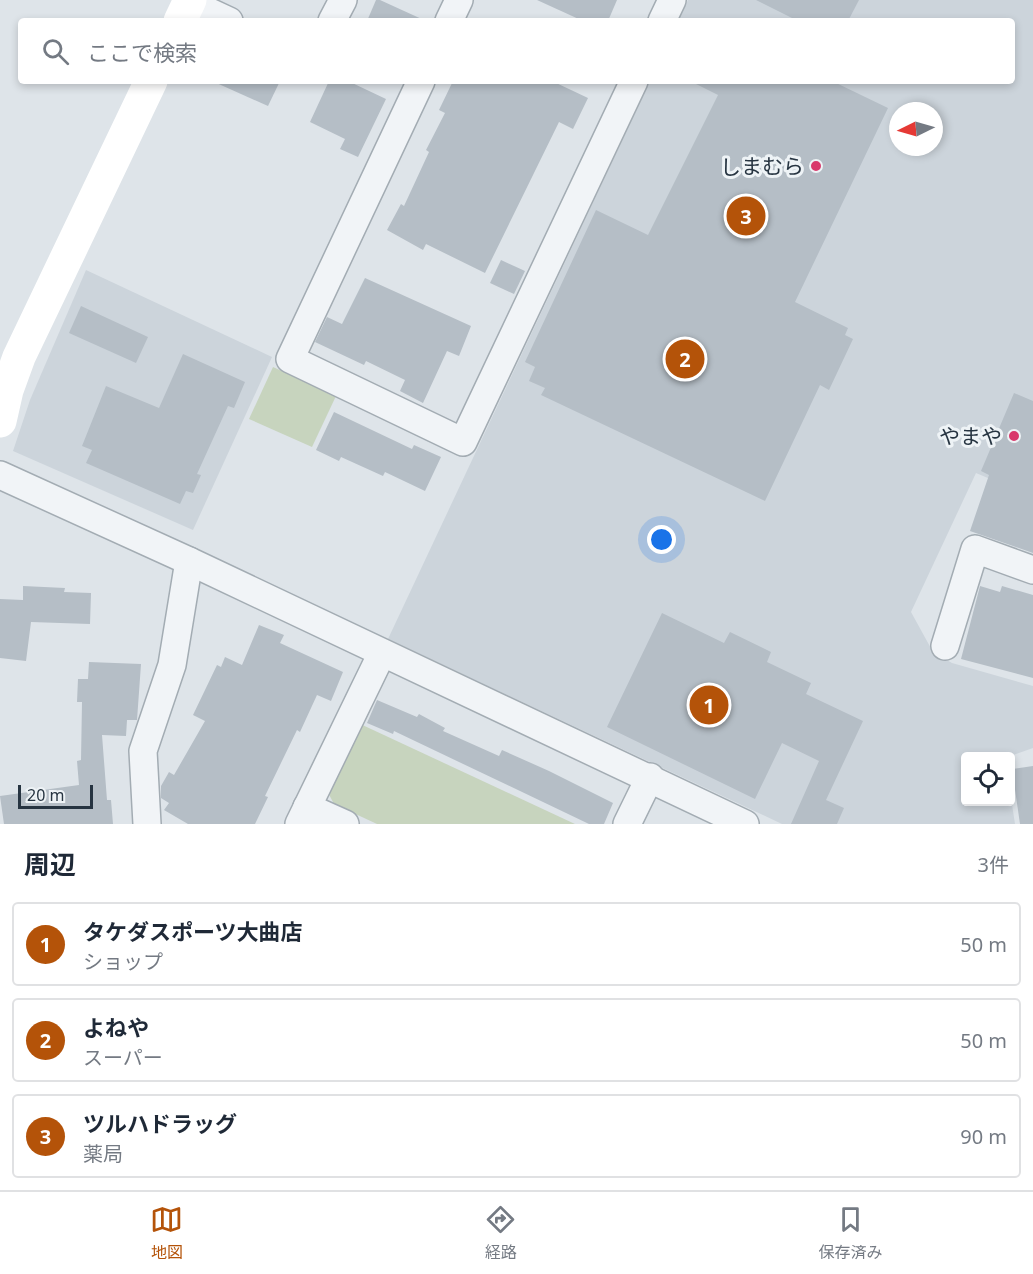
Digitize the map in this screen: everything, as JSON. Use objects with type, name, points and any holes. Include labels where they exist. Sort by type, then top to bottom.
[{"type":"street","points":[[333,18],[342,0]]},
{"type":"street","points":[[450,18],[459,0]]},
{"type":"street","points":[[663,18],[672,0]]},
{"type":"street","points":[[186,8],[219,18]]},
{"type":"street","points":[[0,421],[7,390],[19,357],[150,84]]},
{"type":"street","points":[[420,84],[290,359],[464,442],[633,84]]},
{"type":"street","points":[[0,475],[189,561],[650,777],[745,824]]},
{"type":"street","points":[[945,646],[975,549],[1033,570]]},
{"type":"street","points":[[147,824],[143,751],[172,665],[189,561]]},
{"type":"street","points":[[345,824],[303,815],[382,653]]},
{"type":"street","points":[[627,824],[650,777]]},
{"type":"shaded area","points":[[688,0],[1033,0],[1033,497],[976,473],[911,612],[933,652],[952,663],[1033,686],[1033,748],[1015,754],[1015,752],[961,752],[961,806],[1012,806],[1015,824],[782,824],[388,639],[649,84],[1015,84],[1015,18],[679,18]]},
{"type":"shaded area","points":[[86,270],[272,357],[193,530],[13,451],[30,400]]},
{"type":"green space","points":[[273,367],[336,396],[312,447],[249,419]]},
{"type":"green space","points":[[356,722],[575,824],[377,824],[334,804],[325,787]]},
{"type":"building","points":[[376,0],[380,0],[419,18],[368,18]]},
{"type":"building","points":[[537,0],[617,0],[609,18],[576,18]]},
{"type":"building","points":[[756,0],[859,0],[850,18],[792,18]]},
{"type":"building","points":[[219,84],[279,84],[268,106]]},
{"type":"building","points":[[328,84],[354,84],[386,99],[358,157],[340,149],[345,139],[310,122]]},
{"type":"building","points":[[452,84],[558,84],[588,98],[573,129],[559,122],[485,273],[426,244],[423,250],[387,230],[401,204],[404,206],[429,152],[426,150],[445,113],[439,110]]},
{"type":"building","points":[[696,84],[838,84],[888,108],[795,302],[848,328],[845,335],[853,339],[829,390],[820,385],[765,501],[541,395],[545,388],[529,381],[535,367],[525,362],[596,210],[648,235],[718,95]]},
{"type":"building","points":[[501,260],[525,271],[514,294],[490,283]]},
{"type":"building","points":[[365,278],[471,326],[459,356],[447,351],[423,403],[400,391],[405,380],[366,361],[364,365],[315,342],[327,317],[342,324]]},
{"type":"building","points":[[81,306],[148,337],[136,363],[69,333]]},
{"type":"building","points":[[183,354],[245,382],[234,408],[228,406],[197,474],[201,475],[193,493],[186,491],[180,504],[86,463],[92,450],[82,446],[106,386],[159,408]]},
{"type":"building","points":[[1014,393],[1033,401],[1033,553],[970,531],[989,475],[981,471]]},
{"type":"building","points":[[334,412],[412,449],[414,445],[441,457],[425,491],[385,472],[383,476],[341,457],[339,461],[316,450]]},
{"type":"building","points":[[23,586],[65,588],[64,592],[91,593],[90,624],[31,622],[26,661],[0,658],[0,599],[23,600]]},
{"type":"building","points":[[980,586],[1000,592],[1002,586],[1033,595],[1033,678],[961,659]]},
{"type":"building","points":[[662,613],[724,643],[730,632],[771,652],[767,662],[811,683],[806,694],[863,721],[826,800],[844,808],[837,824],[791,824],[819,761],[782,743],[755,799],[607,727]]},
{"type":"building","points":[[259,625],[284,635],[280,643],[343,672],[331,701],[317,695],[300,732],[297,730],[265,796],[268,797],[255,824],[188,824],[164,810],[169,803],[161,798],[161,786],[169,772],[174,775],[205,721],[193,715],[217,665],[221,667],[225,657],[242,665]]},
{"type":"building","points":[[89,662],[141,664],[137,720],[127,720],[126,736],[102,735],[107,800],[111,800],[113,824],[4,824],[0,796],[79,785],[77,761],[81,760],[82,702],[77,702],[78,679],[88,679]]},
{"type":"building","points":[[377,700],[417,717],[419,714],[445,728],[443,731],[499,756],[502,750],[613,803],[604,824],[589,824],[394,731],[393,734],[367,723]]},
{"type":"building","points":[[1033,766],[1033,824],[1020,824],[1015,790],[1015,769]]},
{"type":"place","name":"しまむら","points":[[816,166]]},
{"type":"place","name":"ツルハドラッグ","points":[[746,216]]},
{"type":"place","name":"よねや","points":[[685,359]]},
{"type":"place","name":"やまや","points":[[1014,436]]},
{"type":"place","name":"タケダスポーツ大曲店","points":[[709,705]]}]
